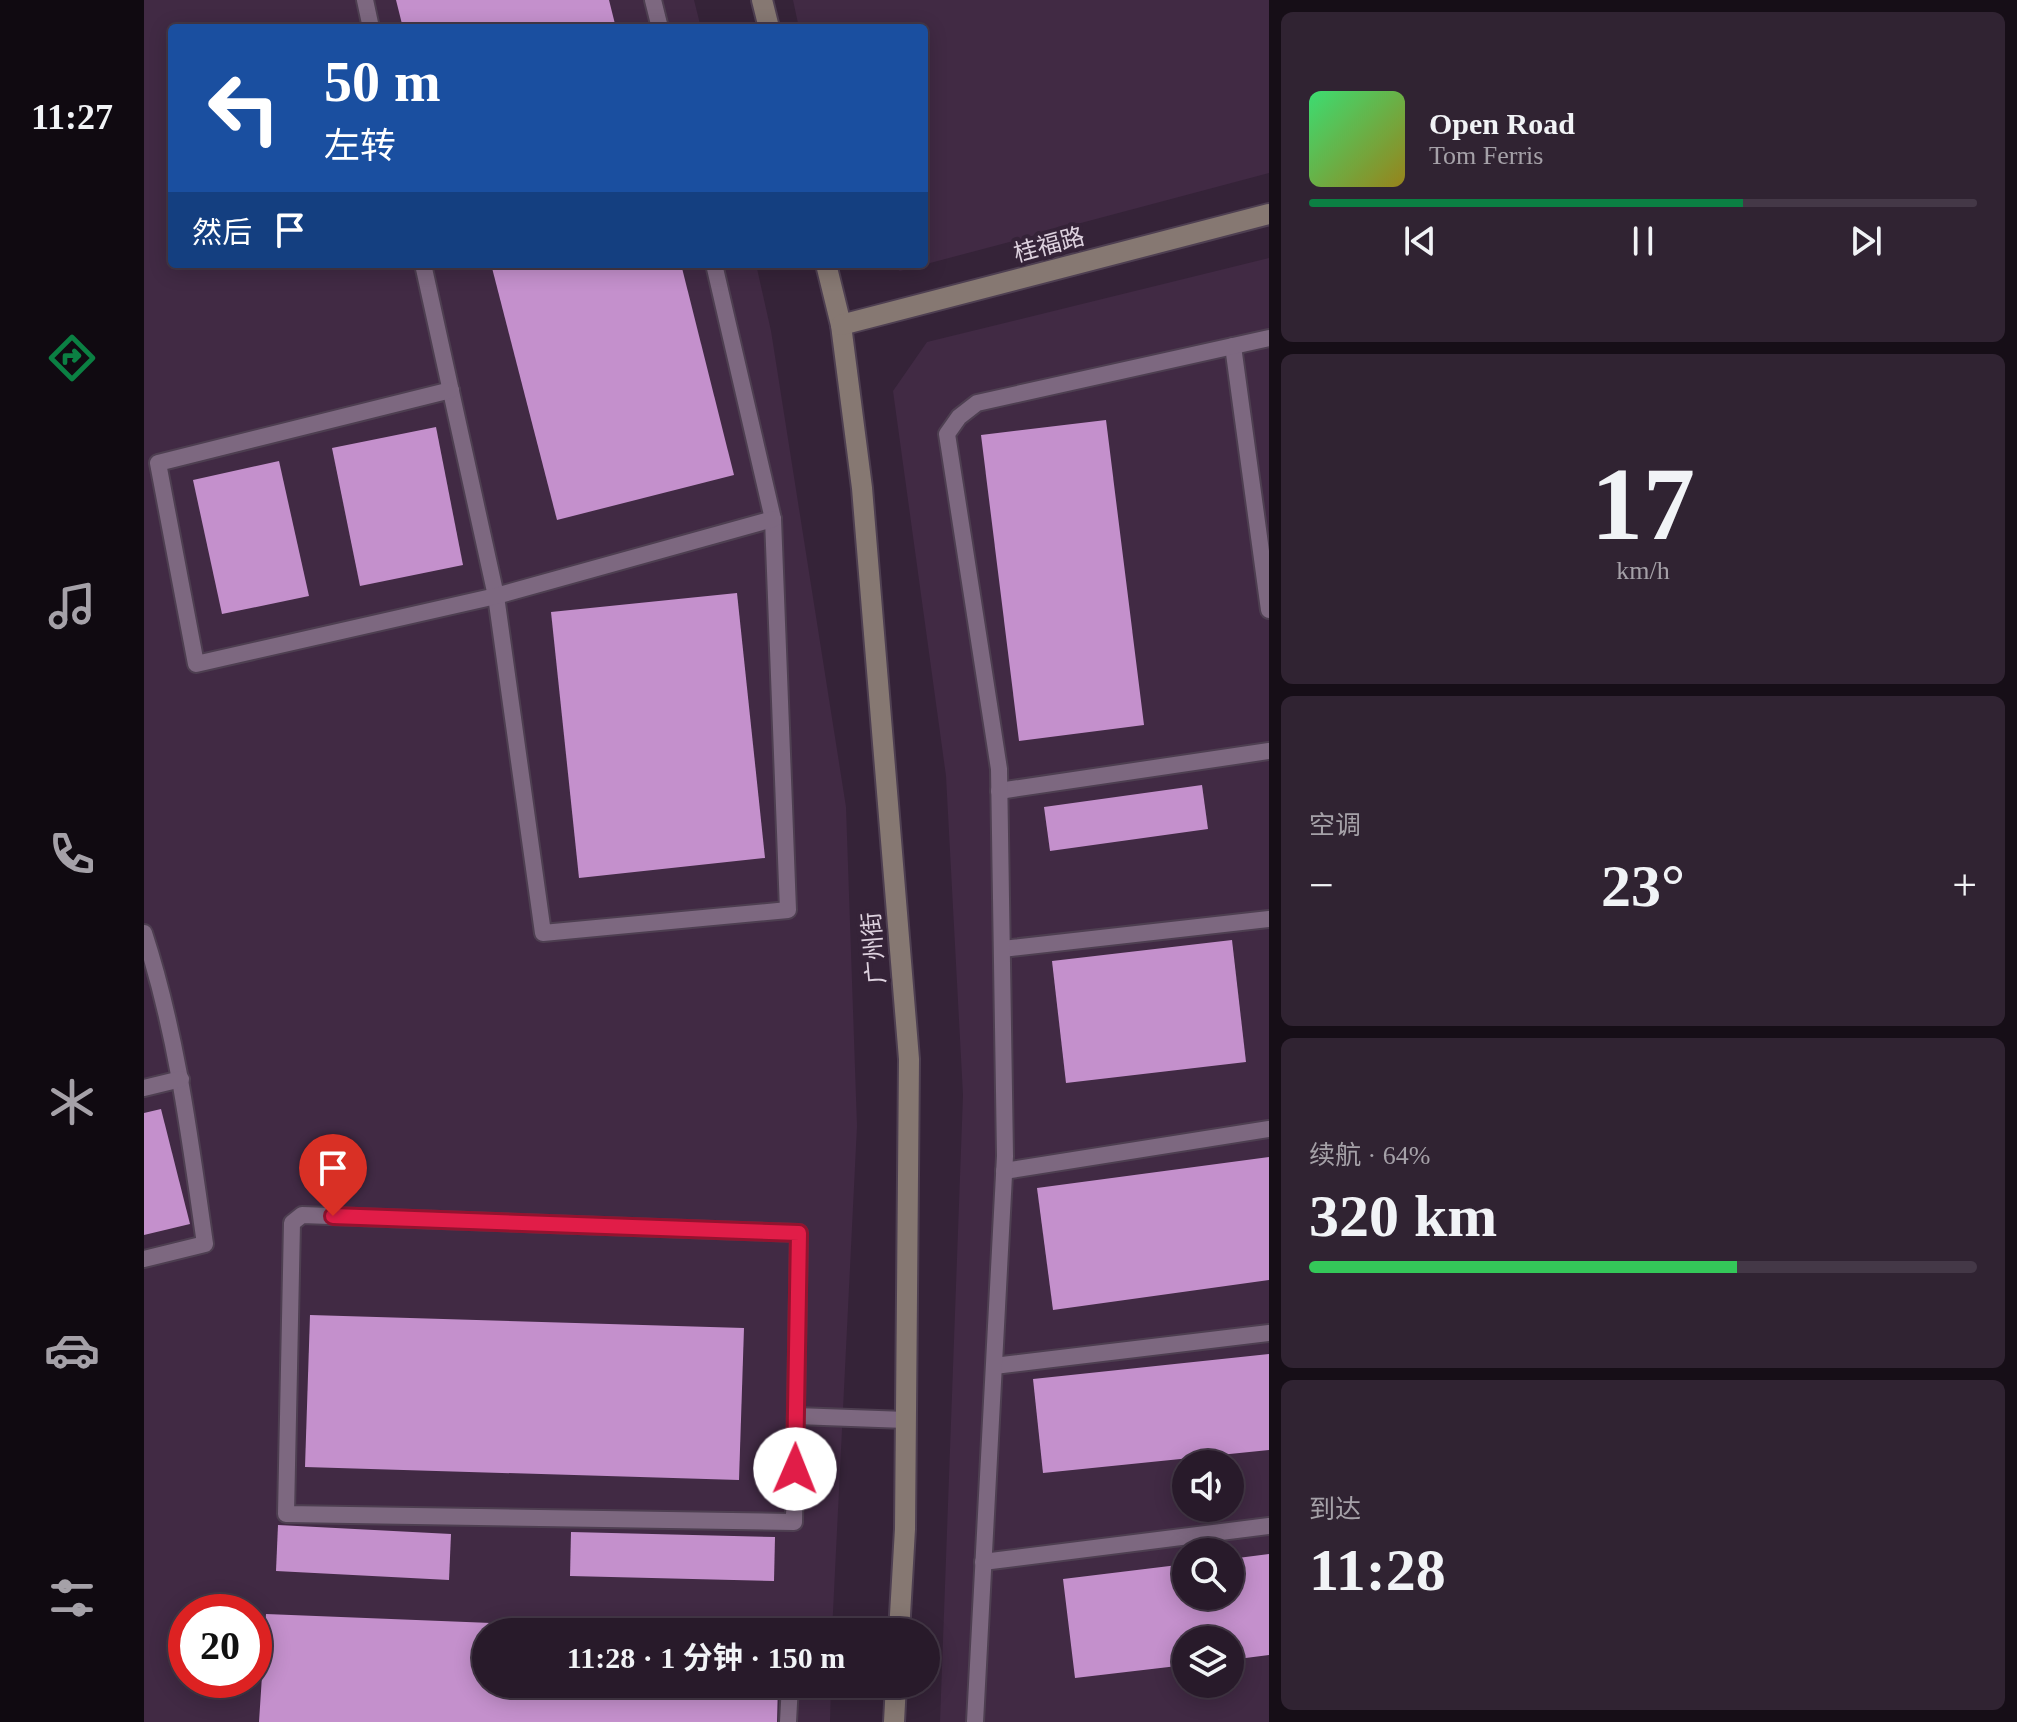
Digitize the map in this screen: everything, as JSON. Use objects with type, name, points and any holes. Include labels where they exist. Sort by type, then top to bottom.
[{"type":"street","points":[[762,0],[768,24]]},
{"type":"street","name":"桂福路","points":[[841,325],[1269,214]]},
{"type":"street","name":"广州街","points":[[827,268],[841,325],[862,488],[909,1059],[905,1529],[900,1618]]},
{"type":"street","points":[[894,1722],[895,1698]]},
{"type":"lane","points":[[365,0],[370,24]]},
{"type":"lane","points":[[653,0],[659,24]]},
{"type":"lane","points":[[424,268],[496,596],[543,933],[788,910],[773,519],[715,268]]},
{"type":"lane","points":[[975,1722],[1004,1171],[999,769],[947,434],[959,417],[977,403],[1269,338]]},
{"type":"lane","points":[[1233,346],[1269,610]]},
{"type":"lane","points":[[451,390],[158,463],[196,664],[496,596],[773,519]]},
{"type":"lane","points":[[999,791],[1269,751]]},
{"type":"lane","points":[[1002,949],[1269,919]]},
{"type":"lane","points":[[144,933],[157,972],[181,1079],[205,1244],[144,1259]]},
{"type":"lane","points":[[144,1088],[181,1079]]},
{"type":"lane","points":[[1004,1171],[1269,1129]]},
{"type":"lane","points":[[302,1215],[799,1233],[796,1416],[794,1522],[286,1514],[292,1223],[302,1215]]},
{"type":"lane","points":[[994,1366],[1269,1333]]},
{"type":"lane","points":[[796,1416],[906,1420]]},
{"type":"lane","points":[[983,1562],[1269,1526]]},
{"type":"lane","points":[[788,1722],[789,1698]]},
{"type":"shaded area","points":[[144,0],[694,0],[700,24],[168,24],[168,268],[757,268],[771,331],[846,807],[857,1126],[833,1618],[472,1618],[472,1698],[831,1698],[830,1722],[144,1722]]},
{"type":"shaded area","points":[[793,0],[1269,0],[1269,173],[928,264],[928,24],[798,24]]},
{"type":"shaded area","points":[[1269,258],[1269,1722],[940,1722],[963,1095],[946,776],[893,391],[927,342]]},
{"type":"building","points":[[396,0],[609,0],[615,24],[402,24]]},
{"type":"building","points":[[492,268],[682,268],[734,475],[557,520]]},
{"type":"building","points":[[1106,420],[1144,725],[1019,741],[981,435]]},
{"type":"building","points":[[436,427],[463,565],[360,586],[332,448]]},
{"type":"building","points":[[279,461],[309,596],[222,614],[193,480]]},
{"type":"building","points":[[737,593],[765,858],[579,878],[551,612]]},
{"type":"building","points":[[1202,785],[1208,829],[1050,851],[1044,807]]},
{"type":"building","points":[[1232,940],[1246,1062],[1066,1083],[1052,961]]},
{"type":"building","points":[[161,1109],[190,1224],[144,1235],[144,1113]]},
{"type":"building","points":[[1269,1157],[1269,1280],[1053,1310],[1037,1188]]},
{"type":"building","points":[[310,1315],[744,1328],[739,1480],[305,1467]]},
{"type":"building","points":[[1269,1354],[1269,1450],[1244,1453],[1244,1450],[1172,1450],[1172,1460],[1043,1473],[1033,1379]]},
{"type":"building","points":[[278,1525],[451,1534],[449,1580],[276,1571]]},
{"type":"building","points":[[571,1532],[775,1537],[774,1581],[570,1576]]},
{"type":"building","points":[[1269,1554],[1269,1655],[1244,1658],[1244,1626],[1172,1626],[1172,1667],[1075,1678],[1063,1579],[1172,1566],[1172,1610],[1244,1610],[1244,1557]]},
{"type":"building","points":[[272,1614],[472,1622],[472,1698],[778,1698],[777,1722],[259,1722],[261,1698],[272,1698]]},
{"type":"route","points":[[333,1216],[799,1233],[795,1469]]}]
